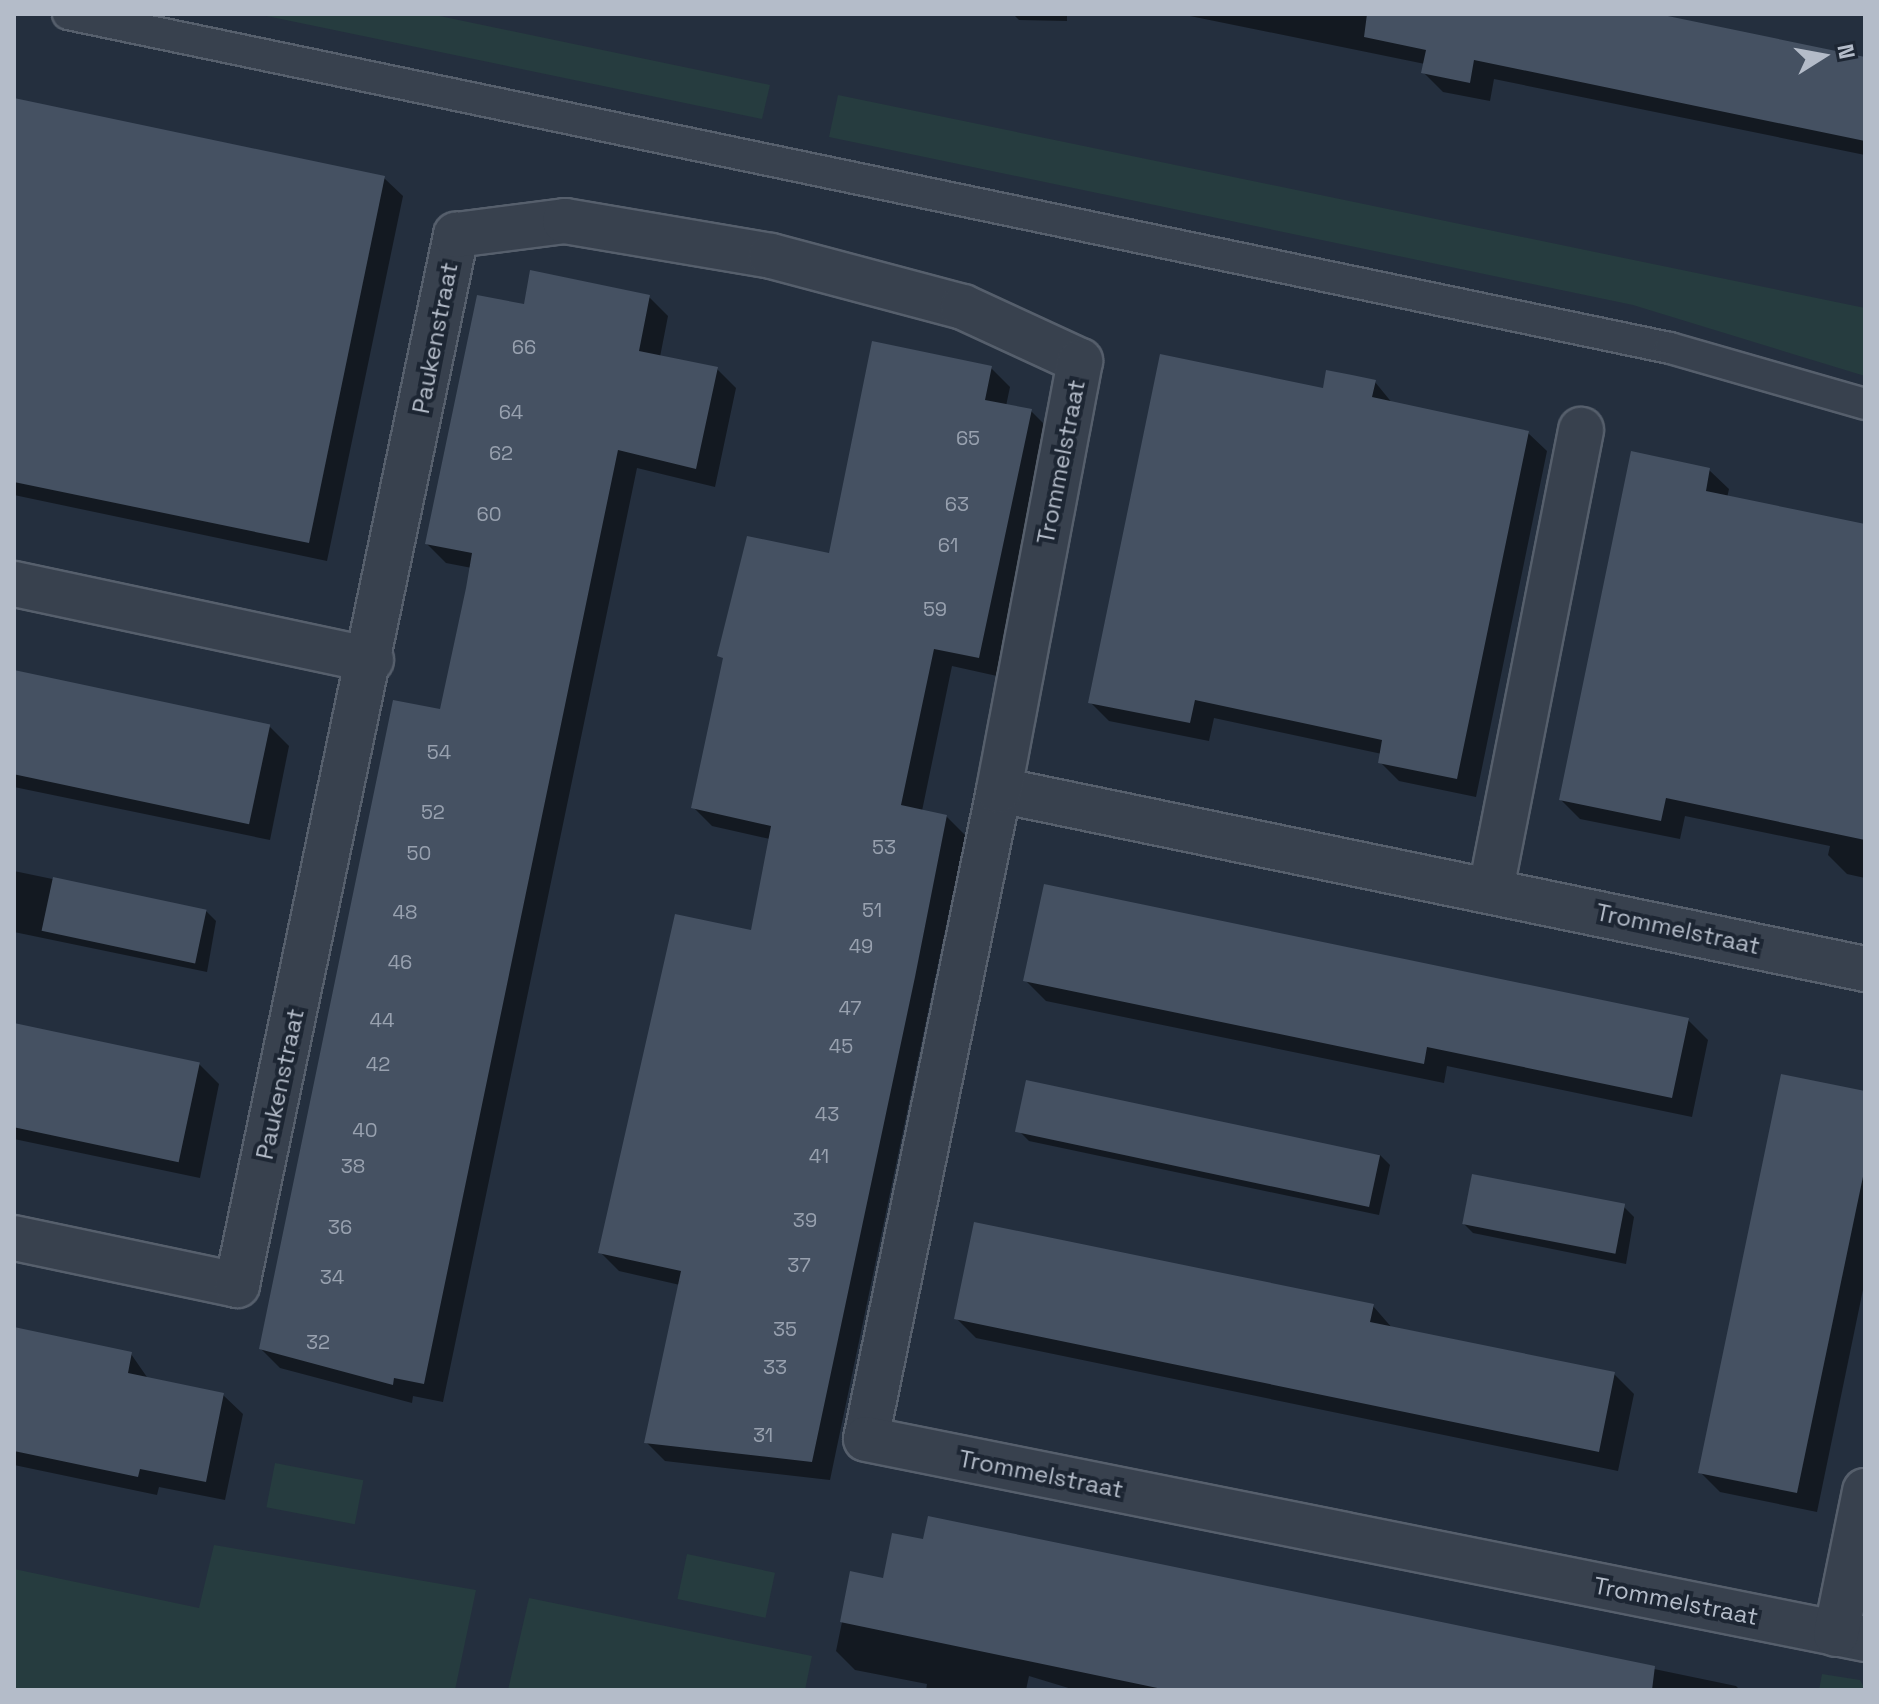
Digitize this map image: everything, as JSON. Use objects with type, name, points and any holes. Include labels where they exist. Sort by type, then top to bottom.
[{"type":"street","name":"Paukenstraat","points":[[14,1238],[237,1285],[371,660],[456,235],[565,221],[771,256]]},
{"type":"street","name":"Trommelstraat","points":[[771,256],[963,307],[1080,361],[999,790],[866,1439],[1851,1636]]},
{"type":"street","points":[[1491,889],[1581,430]]},
{"type":"street","points":[[14,584],[371,660]]},
{"type":"street","name":"Trommelstraat","points":[[999,790],[1491,889],[1865,969]]},
{"type":"street","points":[[1851,1636],[1865,1491]]},
{"type":"lane","points":[[68,14],[1670,348],[1865,404]]},
{"type":"green space","points":[[257,14],[430,14],[770,85],[762,119]]},
{"type":"green space","points":[[838,95],[1865,308],[1865,376],[1633,305],[829,137]]},
{"type":"green space","points":[[275,1463],[363,1480],[355,1524],[266,1507]]},
{"type":"green space","points":[[214,1545],[476,1590],[455,1690],[14,1690],[14,1569],[199,1608]]},
{"type":"green space","points":[[687,1554],[775,1573],[765,1618],[677,1599]]},
{"type":"green space","points":[[529,1598],[812,1656],[805,1690],[508,1690]]},
{"type":"green space","points":[[1822,1674],[1860,1680],[1865,1690],[1819,1690]]},
{"type":"building","points":[[1367,14],[1658,14],[1865,57],[1865,141],[1474,60],[1470,83],[1421,73],[1426,50],[1364,37]]},
{"type":"building","points":[[14,98],[385,176],[309,543],[14,482]]},
{"type":"building","points":[[530,270],[650,295],[639,351],[718,367],[696,469],[618,450],[424,1384],[394,1378],[393,1385],[259,1349],[393,700],[440,709],[466,588],[472,553],[425,544],[477,295],[524,304]]},
{"type":"building","points":[[872,341],[992,366],[985,400],[1032,409],[979,658],[934,649],[901,805],[947,815],[915,977],[812,1462],[644,1443],[681,1271],[598,1253],[675,914],[751,930],[771,826],[691,808],[723,658],[717,656],[747,536],[829,553]]},
{"type":"building","points":[[1160,354],[1323,388],[1326,370],[1376,380],[1372,397],[1529,431],[1457,779],[1378,763],[1382,740],[1195,700],[1190,723],[1088,703]]},
{"type":"building","points":[[1631,451],[1710,468],[1706,491],[1865,524],[1865,840],[1666,798],[1661,821],[1559,800]]},
{"type":"building","points":[[14,670],[270,724],[249,824],[14,774]]},
{"type":"building","points":[[53,877],[207,910],[195,963],[42,931]]},
{"type":"building","points":[[1044,884],[1689,1018],[1672,1098],[1427,1047],[1424,1064],[1023,981]]},
{"type":"building","points":[[14,1023],[200,1063],[179,1162],[14,1127]]},
{"type":"building","points":[[1781,1074],[1865,1091],[1865,1167],[1797,1493],[1698,1473]]},
{"type":"building","points":[[1026,1080],[1380,1155],[1369,1207],[1015,1132]]},
{"type":"building","points":[[1472,1174],[1625,1204],[1615,1254],[1462,1224]]},
{"type":"building","points":[[974,1222],[1374,1304],[1370,1322],[1615,1372],[1599,1452],[954,1319]]},
{"type":"building","points":[[14,1327],[132,1352],[128,1373],[224,1393],[206,1482],[140,1469],[138,1477],[14,1451]]},
{"type":"building","points":[[928,1516],[1655,1666],[1652,1690],[1167,1690],[840,1622],[850,1571],[883,1578],[892,1533],[923,1539]]}]
